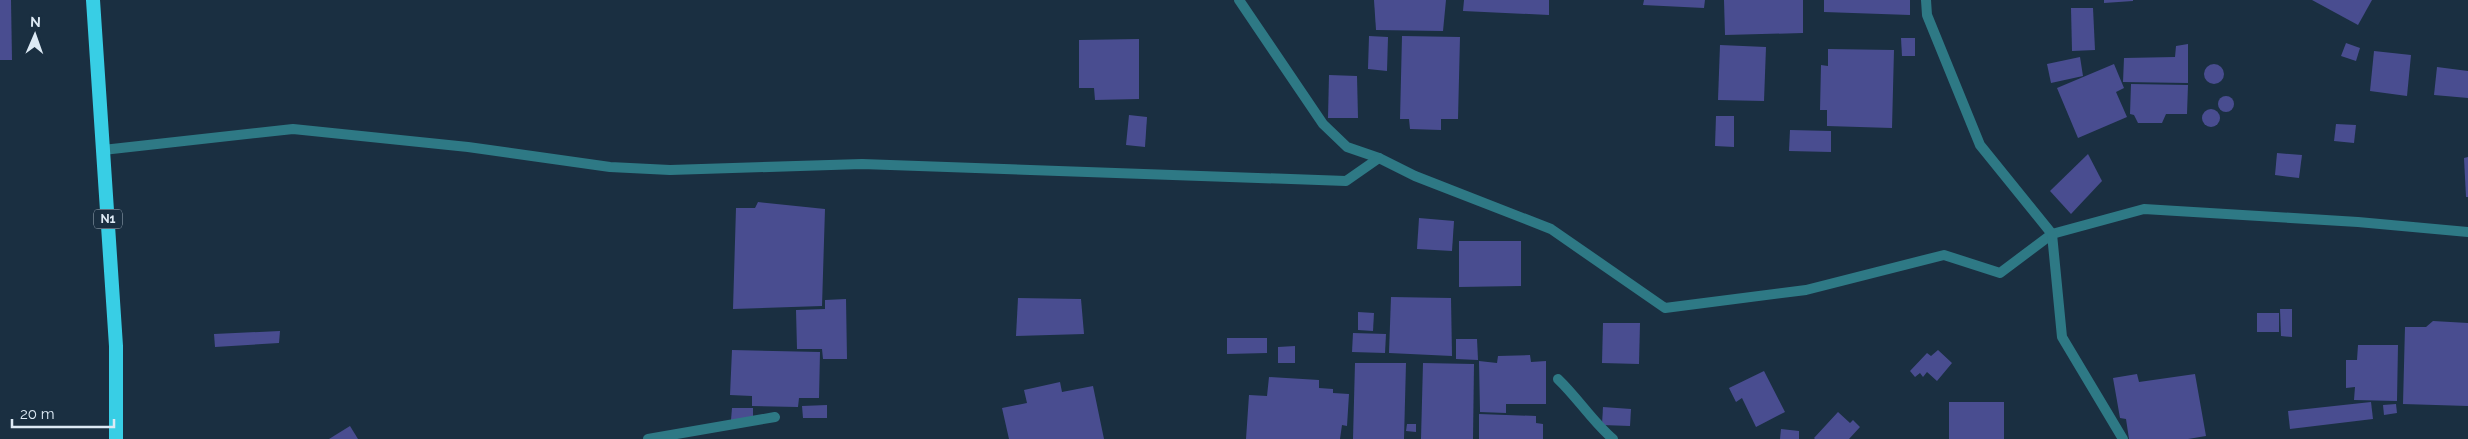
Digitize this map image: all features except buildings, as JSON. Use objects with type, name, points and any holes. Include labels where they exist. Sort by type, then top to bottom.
[{"type":"highway","name":"N1","points":[[93,0],[116,346],[116,439]]},
{"type":"street","points":[[1240,0],[1323,124],[1347,147],[1379,158],[1415,176],[1551,229],[1665,308],[1806,290],[1944,255],[2000,273],[2052,234],[2144,209],[2358,222],[2468,232]]},
{"type":"street","points":[[1926,0],[1927,15],[1980,145],[2052,234],[2062,337],[2123,439]]},
{"type":"street","points":[[103,150],[293,129],[468,147],[610,168],[670,170],[862,164],[1346,181],[1379,158]]},
{"type":"street","points":[[1558,379],[1580,401],[1595,424],[1613,439]]},
{"type":"street","points":[[648,439],[775,417]]}]
